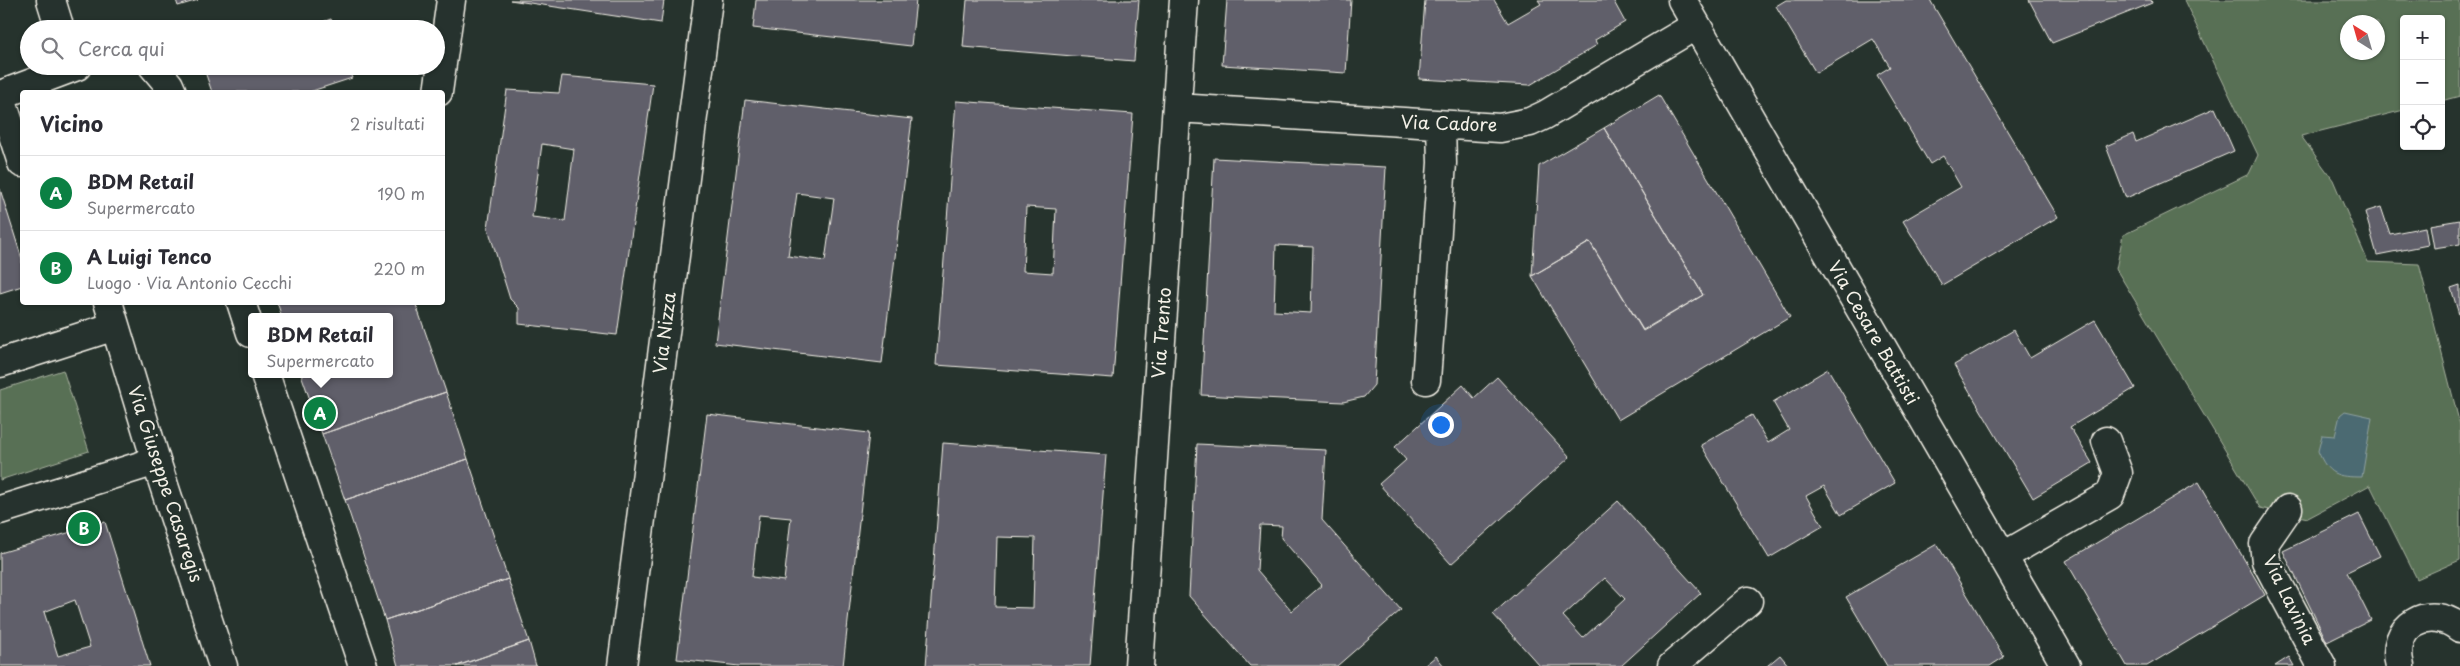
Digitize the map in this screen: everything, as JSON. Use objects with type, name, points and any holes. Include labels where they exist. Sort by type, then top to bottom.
[{"type":"street","points":[[51,0],[57,20]]},
{"type":"street","points":[[445,42],[451,0]]},
{"type":"street","name":"Via Nizza","points":[[622,666],[708,0]]},
{"type":"street","name":"Via Trento","points":[[1144,661],[1184,0]]},
{"type":"street","name":"Via Cesare Battisti","points":[[1682,0],[1695,26],[2066,666]]},
{"type":"street","name":"Via Cadore","points":[[1177,108],[1441,126],[1500,128],[1530,122],[1695,26]]},
{"type":"street","points":[[20,157],[0,95],[54,75]]},
{"type":"street","points":[[161,75],[169,84],[171,90]]},
{"type":"street","points":[[438,90],[440,75]]},
{"type":"street","points":[[1426,380],[1442,163],[1441,126]]},
{"type":"street","points":[[242,305],[248,323]]},
{"type":"street","points":[[0,363],[112,314]]},
{"type":"street","name":"Via Giuseppe Casaregis","points":[[112,314],[156,461],[223,666]]},
{"type":"street","points":[[267,378],[363,666]]},
{"type":"street","points":[[2002,557],[2110,495],[2118,473],[2106,441]]},
{"type":"street","points":[[0,510],[156,461]]},
{"type":"street","name":"Via Lavinia","points":[[2288,509],[2264,544],[2266,561],[2322,666]]},
{"type":"street","points":[[1672,666],[1748,601]]},
{"type":"street","points":[[2400,666],[2397,656],[2398,644],[2403,632],[2412,623],[2424,618],[2437,617],[2449,620],[2460,628]]},
{"type":"green space","points":[[2184,0],[2460,0],[2460,96],[2445,100],[2445,15],[2400,15],[2400,111],[2301,136],[2333,180],[2368,262],[2419,264],[2460,425],[2460,560],[2417,579],[2370,485],[2308,518],[2260,508],[2116,269],[2123,235],[2249,174],[2258,155]]},
{"type":"green space","points":[[63,370],[89,451],[0,480],[0,390]]},
{"type":"water","points":[[2345,411],[2372,417],[2362,477],[2334,473],[2325,465],[2318,451],[2322,435],[2335,436],[2340,415]]},
{"type":"building","points":[[176,0],[198,0],[178,6]]},
{"type":"building","points":[[510,0],[664,0],[661,23]]},
{"type":"building","points":[[756,0],[916,0],[911,46],[753,28]]},
{"type":"building","points":[[967,0],[1139,0],[1134,61],[963,47]]},
{"type":"building","points":[[1227,0],[1351,0],[1346,73],[1222,65]]},
{"type":"building","points":[[1425,0],[1494,0],[1508,23],[1541,4],[1538,0],[1613,0],[1625,22],[1595,40],[1597,45],[1530,85],[1419,79]]},
{"type":"building","points":[[1786,0],[1930,0],[2058,217],[1942,285],[1903,221],[1961,187],[1943,156],[1930,164],[1877,75],[1890,67],[1873,39],[1816,73],[1776,6]]},
{"type":"building","points":[[2029,0],[2151,0],[2152,3],[2052,43]]},
{"type":"building","points":[[206,75],[351,75],[352,78],[315,90],[211,90]]},
{"type":"building","points":[[562,76],[653,84],[617,335],[519,324],[519,308],[510,299],[488,228],[507,90],[559,93]],"holes":[[[542,144],[574,149],[565,221],[532,217]]]},
{"type":"building","points":[[1659,95],[1790,317],[1618,420],[1532,276],[1590,242],[1643,331],[1703,295],[1604,128]]},
{"type":"building","points":[[745,100],[912,119],[882,363],[715,343]],"holes":[[[797,193],[834,198],[825,261],[788,256]]]},
{"type":"building","points":[[956,101],[1133,114],[1113,378],[936,365]],"holes":[[[1026,207],[1056,209],[1053,273],[1023,271]]]},
{"type":"building","points":[[2215,108],[2234,151],[2126,198],[2106,146],[2133,134],[2136,142]]},
{"type":"building","points":[[1604,128],[1703,295],[1643,330],[1590,242],[1532,276],[1539,166]]},
{"type":"building","points":[[1214,158],[1386,167],[1374,385],[1364,397],[1343,402],[1201,395]],"holes":[[[1276,245],[1313,247],[1311,313],[1274,311]]]},
{"type":"building","points":[[0,189],[20,253],[20,287],[0,293]]},
{"type":"building","points":[[2381,207],[2390,234],[2425,227],[2428,245],[2377,255],[2365,212]]},
{"type":"building","points":[[2460,220],[2460,244],[2434,248],[2430,225]]},
{"type":"building","points":[[2460,285],[2460,318],[2451,288]]},
{"type":"building","points":[[278,305],[416,305],[446,392],[322,434],[302,378],[393,378],[393,313],[281,313]]},
{"type":"building","points":[[2095,320],[2135,388],[2070,427],[2092,463],[2033,498],[1954,365],[2014,330],[2030,358]]},
{"type":"building","points":[[1828,369],[1895,483],[1841,515],[1824,486],[1806,496],[1823,526],[1769,558],[1701,445],[1752,415],[1768,443],[1789,430],[1773,402]]},
{"type":"building","points":[[1497,377],[1570,457],[1451,564],[1379,484],[1406,460],[1395,447],[1463,385],[1474,398]]},
{"type":"building","points":[[446,392],[468,459],[345,500],[322,434]]},
{"type":"building","points":[[707,414],[869,433],[843,666],[739,666],[677,659]],"holes":[[[759,515],[791,518],[784,581],[752,577]]]},
{"type":"building","points":[[943,443],[1106,455],[1090,666],[926,666]],"holes":[[[997,537],[1035,538],[1033,608],[995,607]]]},
{"type":"building","points":[[1197,444],[1326,450],[1322,520],[1401,610],[1337,666],[1250,666],[1189,596]],"holes":[[[1260,525],[1282,526],[1281,538],[1322,585],[1292,611],[1257,570]]]},
{"type":"building","points":[[468,459],[508,579],[385,620],[345,500]]},
{"type":"building","points":[[2199,482],[2265,595],[2147,666],[2127,666],[2066,561]]},
{"type":"building","points":[[1618,501],[1701,593],[1621,666],[1540,666],[1493,614]],"holes":[[[1605,578],[1625,599],[1583,638],[1563,616]]]},
{"type":"building","points":[[2359,514],[2380,556],[2347,572],[2371,620],[2327,642],[2283,551]]},
{"type":"building","points":[[105,522],[150,666],[0,666],[0,553]],"holes":[[[75,600],[90,647],[58,656],[44,612]]]},
{"type":"building","points":[[1937,544],[2004,657],[1990,666],[1887,666],[1846,597]]},
{"type":"building","points":[[508,579],[529,641],[457,666],[398,666],[385,620]]},
{"type":"building","points":[[529,641],[536,666],[457,666]]},
{"type":"building","points":[[1780,655],[1789,666],[1767,666]]},
{"type":"building","points":[[1436,656],[1444,666],[1424,666]]},
{"type":"building","points":[[2289,657],[2294,666],[2275,666]]},
{"type":"place","name":"BDM Retail","points":[[320,413]]},
{"type":"place","name":"A Luigi Tenco","points":[[84,528]]}]
